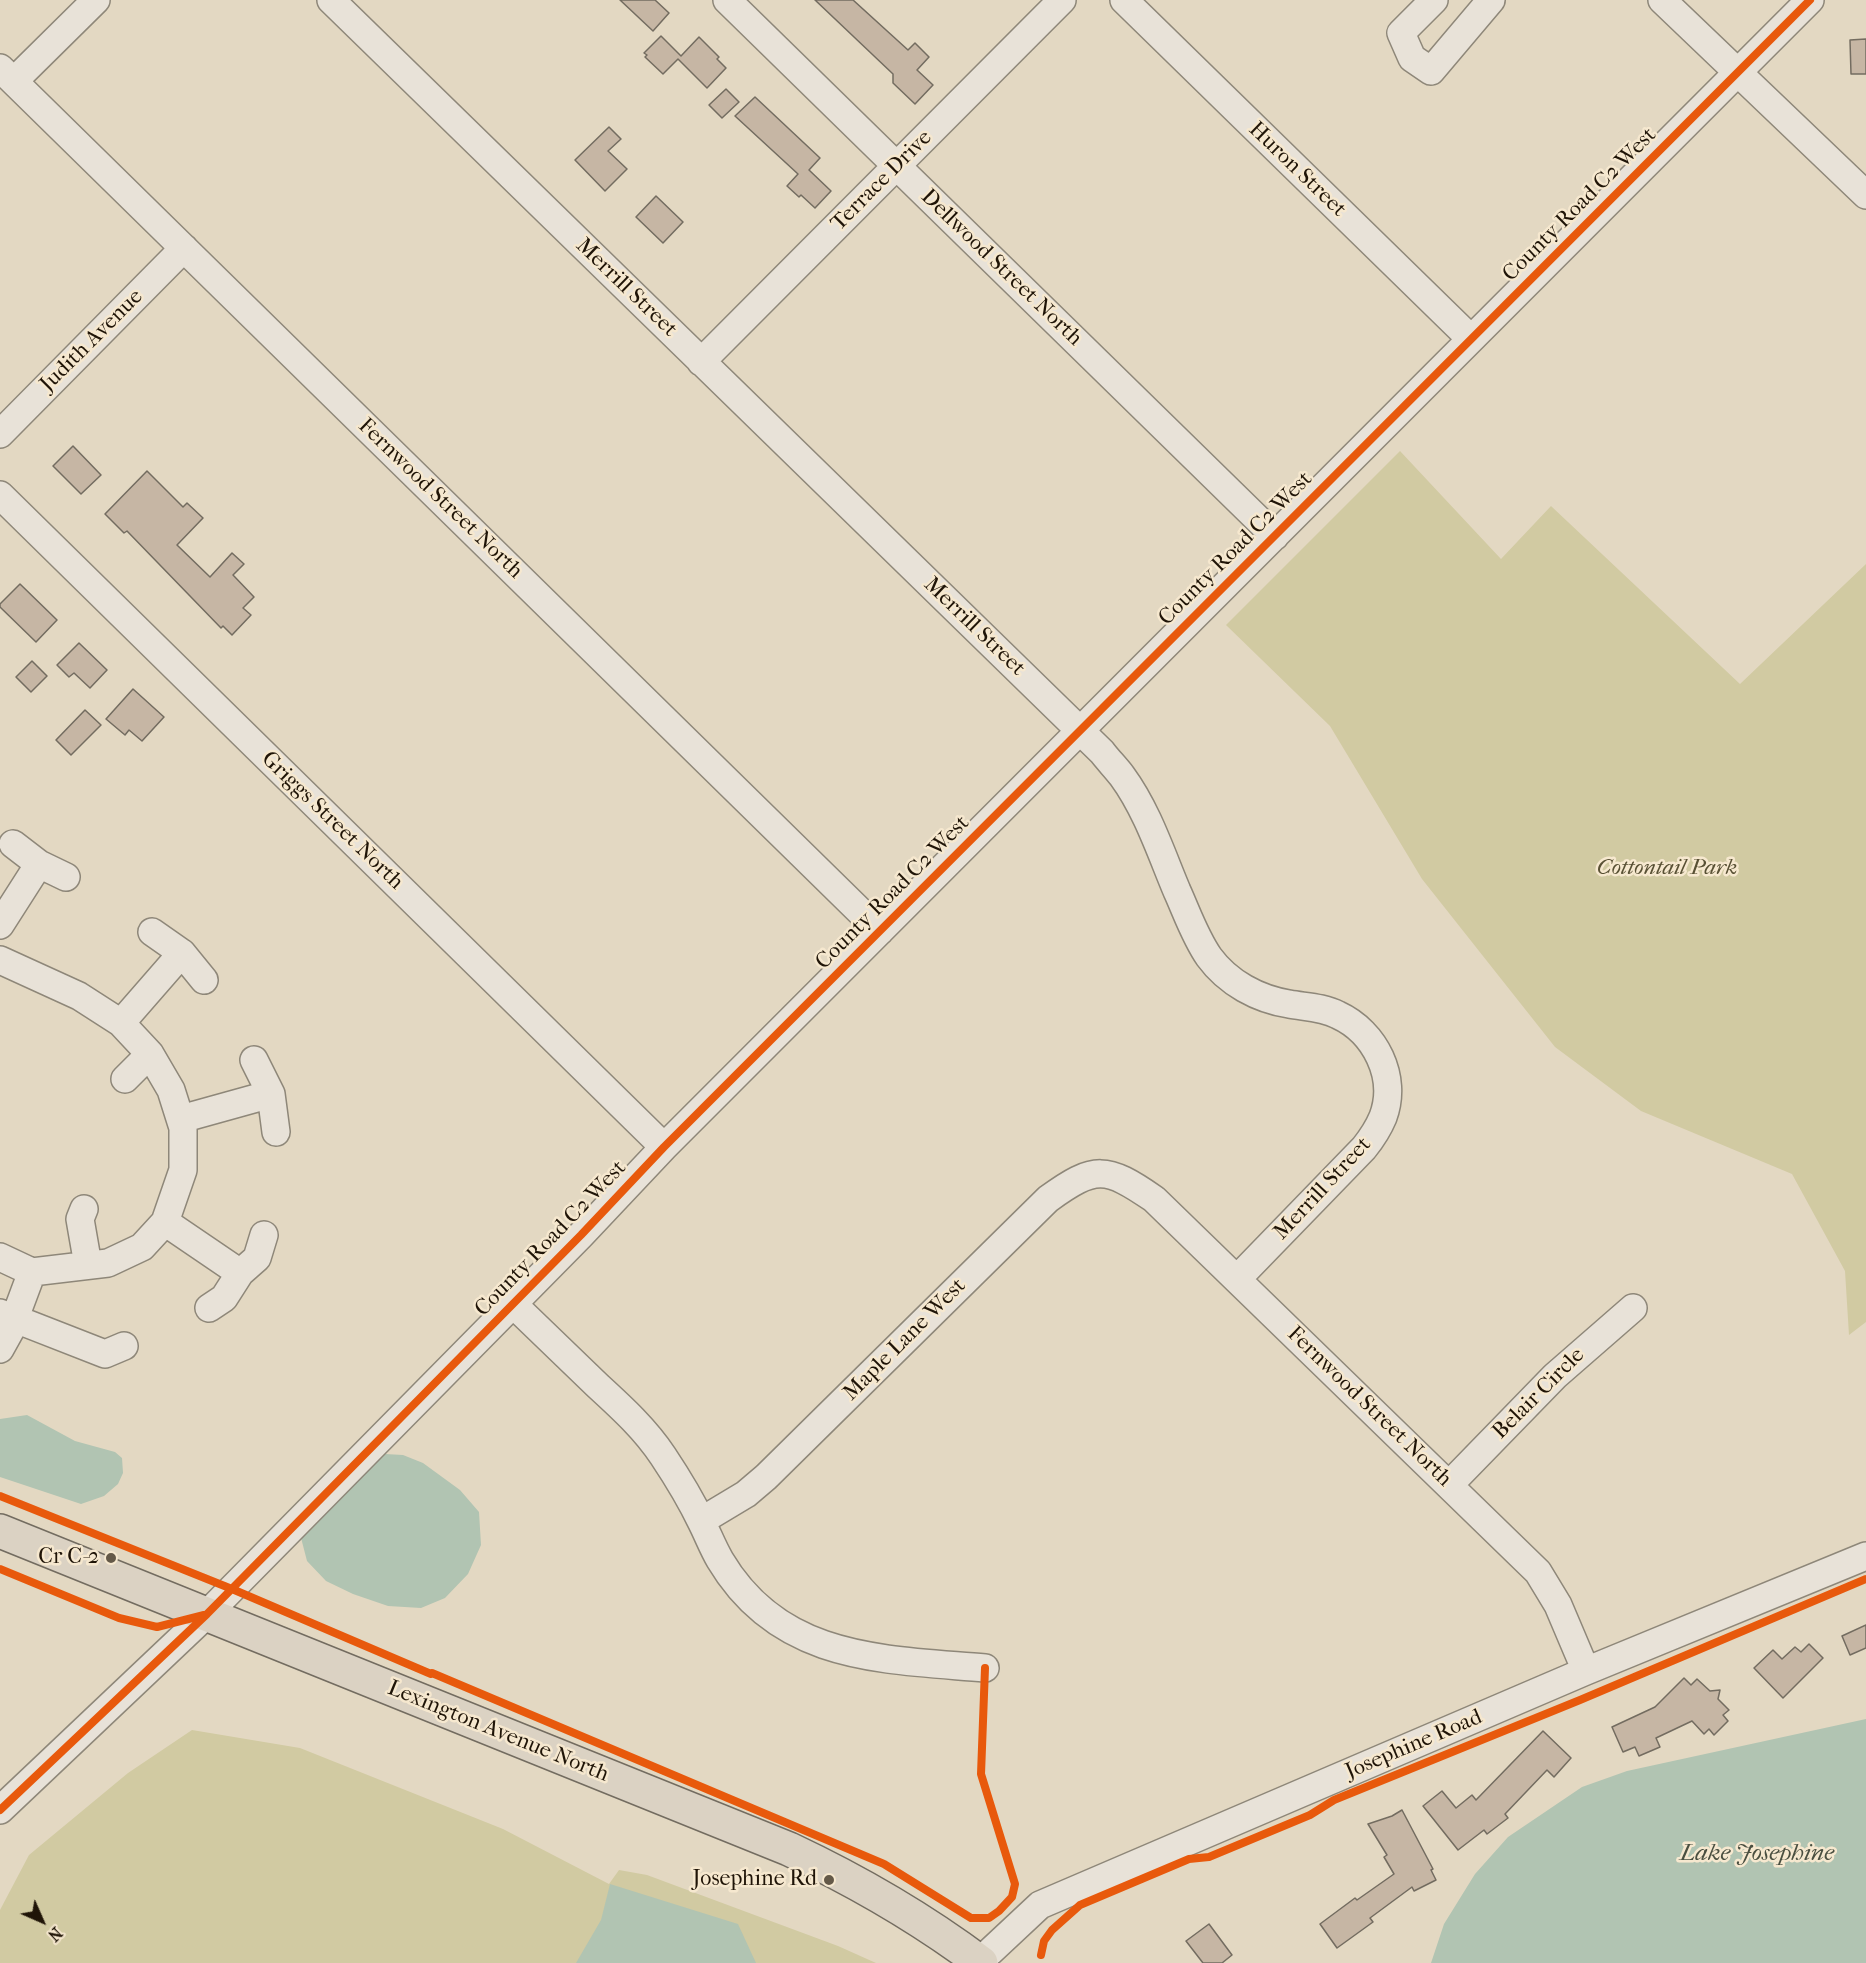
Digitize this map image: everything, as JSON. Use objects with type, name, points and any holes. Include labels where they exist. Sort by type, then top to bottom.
[{"type":"main road","name":"Lexington Avenue North","points":[[0,1531],[789,1849],[842,1874],[896,1905],[980,1962]]},
{"type":"street","points":[[7,75],[96,0]]},
{"type":"street","name":"Merrill Street","points":[[331,0],[1080,730],[1123,777],[1139,803],[1196,933],[1209,957],[1225,974],[1243,988],[1266,999],[1336,1014],[1353,1023],[1368,1037],[1379,1054],[1386,1074],[1388,1095],[1384,1116],[1376,1133],[1237,1279]]},
{"type":"street","name":"Dellwood Street North","points":[[727,0],[1275,536]]},
{"type":"street","name":"Terrace Drive","points":[[701,362],[1062,0]]},
{"type":"street","name":"Huron Street","points":[[1124,0],[1471,339]]},
{"type":"street","points":[[1434,0],[1401,33],[1412,58],[1431,70],[1491,0]]},
{"type":"street","points":[[1662,0],[1866,195]]},
{"type":"street","name":"County Road C2 West","points":[[0,1810],[207,1614],[513,1304],[664,1147],[1810,0]]},
{"type":"street","name":"Fernwood Street North","points":[[7,75],[880,931]]},
{"type":"street","name":"Judith Avenue","points":[[0,434],[184,249]]},
{"type":"street","name":"Griggs Street North","points":[[0,495],[664,1147]]},
{"type":"street","points":[[13,844],[39,864],[66,878]]},
{"type":"street","points":[[0,925],[39,864]]},
{"type":"street","points":[[152,932],[182,952],[204,980]]},
{"type":"street","points":[[121,1023],[182,952]]},
{"type":"street","points":[[0,960],[78,996],[121,1023],[150,1054],[171,1090],[183,1128],[183,1170],[165,1222],[142,1247],[108,1263],[32,1272],[0,1257]]},
{"type":"street","points":[[125,1079],[150,1054]]},
{"type":"street","points":[[254,1060],[271,1094],[276,1132]]},
{"type":"street","points":[[181,1119],[271,1094]]},
{"type":"street","name":"Maple Lane West","points":[[701,1521],[746,1494],[766,1477],[1048,1199],[1073,1181],[1090,1173],[1113,1175]]},
{"type":"street","name":"Fernwood Street North","points":[[1113,1175],[1131,1183],[1154,1199],[1538,1572],[1558,1605],[1586,1671]]},
{"type":"street","points":[[84,1209],[80,1219],[88,1265]]},
{"type":"street","points":[[165,1222],[240,1273]]},
{"type":"street","points":[[209,1308],[224,1298],[240,1273],[257,1258],[264,1235]]},
{"type":"street","points":[[0,1349],[10,1331],[7,1316],[32,1272]]},
{"type":"street","points":[[513,1304],[640,1426],[663,1456],[701,1521],[720,1560],[747,1597],[770,1618],[797,1635],[826,1647],[861,1655],[985,1668]]},
{"type":"street","name":"Belair Circle","points":[[1449,1485],[1555,1376],[1633,1308]]},
{"type":"street","points":[[7,1316],[105,1354],[124,1346]]},
{"type":"street","name":"Josephine Road","points":[[980,1962],[1040,1905],[1586,1671],[1866,1556]]},
{"type":"green space","name":"Cottontail Park","points":[[1400,451],[1501,559],[1551,506],[1740,684],[1866,564],[1866,1322],[1849,1335],[1845,1271],[1792,1174],[1641,1111],[1555,1047],[1422,879],[1330,726],[1226,625]]},
{"type":"green space","points":[[192,1730],[300,1748],[503,1829],[609,1884],[619,1870],[647,1875],[838,1946],[876,1963],[0,1963],[0,1910],[29,1855],[128,1773]]},
{"type":"water","points":[[27,1415],[75,1441],[115,1452],[122,1458],[123,1473],[118,1484],[104,1496],[81,1504],[0,1477],[0,1419]]},
{"type":"water","points":[[385,1454],[403,1455],[423,1463],[460,1490],[479,1512],[481,1545],[468,1574],[445,1598],[421,1608],[388,1606],[353,1594],[326,1581],[307,1561],[299,1530],[357,1468]]},
{"type":"water","name":"Lake Josephine","points":[[1866,1719],[1866,1963],[1431,1963],[1444,1924],[1475,1874],[1508,1837],[1582,1787],[1627,1771]]},
{"type":"water","points":[[610,1884],[738,1924],[756,1963],[576,1963],[601,1920]]},
{"type":"building","points":[[620,0],[655,0],[669,13],[653,31]]},
{"type":"building","points":[[815,0],[853,0],[908,50],[915,43],[929,57],[917,70],[933,85],[915,104],[893,83],[893,74]]},
{"type":"building","points":[[661,36],[681,56],[699,37],[719,57],[717,59],[726,68],[707,88],[678,59],[663,74],[645,57],[647,55],[644,53]]},
{"type":"building","points":[[1866,39],[1866,74],[1851,74],[1850,40]]},
{"type":"building","points":[[726,89],[739,102],[722,118],[709,105]]},
{"type":"building","points":[[755,97],[820,158],[809,170],[831,191],[815,208],[787,186],[798,174],[735,116]]},
{"type":"building","points":[[609,127],[621,139],[608,151],[627,169],[605,191],[575,160]]},
{"type":"building","points":[[656,196],[683,222],[663,243],[636,217]]},
{"type":"building","points":[[73,446],[101,475],[81,494],[53,466]]},
{"type":"building","points":[[147,471],[183,507],[187,503],[203,518],[177,545],[210,577],[232,553],[244,564],[233,575],[254,597],[243,608],[251,615],[232,635],[223,626],[221,628],[127,531],[124,533],[105,514]]},
{"type":"building","points":[[20,584],[57,620],[36,642],[0,607],[0,604]]},
{"type":"building","points":[[79,643],[107,670],[90,688],[74,673],[69,677],[57,665]]},
{"type":"building","points":[[32,661],[47,676],[31,692],[16,677]]},
{"type":"building","points":[[133,689],[164,717],[142,741],[129,730],[125,735],[106,719]]},
{"type":"building","points":[[85,710],[101,725],[71,755],[56,740]]},
{"type":"building","points":[[1866,1625],[1866,1648],[1850,1655],[1842,1636]]},
{"type":"building","points":[[1809,1644],[1823,1658],[1783,1698],[1754,1668],[1773,1650],[1782,1659],[1795,1647],[1801,1652]]},
{"type":"building","points":[[1684,1678],[1691,1685],[1697,1679],[1710,1691],[1720,1690],[1718,1699],[1729,1710],[1723,1715],[1728,1721],[1714,1735],[1709,1729],[1704,1734],[1692,1721],[1656,1738],[1660,1747],[1639,1756],[1635,1747],[1623,1752],[1612,1727],[1655,1707]]},
{"type":"building","points":[[1543,1731],[1571,1758],[1554,1777],[1547,1770],[1505,1814],[1508,1818],[1487,1834],[1484,1830],[1458,1850],[1423,1806],[1442,1791],[1456,1808],[1472,1795],[1476,1800]]},
{"type":"building","points":[[1402,1810],[1433,1869],[1431,1870],[1436,1880],[1414,1891],[1412,1887],[1370,1918],[1373,1922],[1337,1948],[1320,1924],[1355,1898],[1357,1900],[1394,1874],[1384,1857],[1387,1855],[1368,1824]]},
{"type":"building","points":[[1209,1924],[1232,1955],[1222,1963],[1203,1963],[1186,1941]]},
{"type":"cycle path","points":[[0,1810],[207,1614],[581,1235],[664,1147],[1810,0]]},
{"type":"cycle path","points":[[0,1496],[232,1589],[884,1864],[971,1918],[989,1918],[999,1911],[1012,1897],[1015,1884],[981,1774],[985,1668]]},
{"type":"cycle path","points":[[0,1569],[119,1618],[157,1627],[204,1615]]},
{"type":"cycle path","points":[[1041,1955],[1044,1941],[1052,1930],[1080,1905],[1189,1859],[1209,1857],[1310,1815],[1334,1800],[1580,1700],[1866,1579]]},
{"type":"place","name":"Cr C-2","points":[[111,1558]]},
{"type":"place","name":"Josephine Rd","points":[[829,1880]]}]
